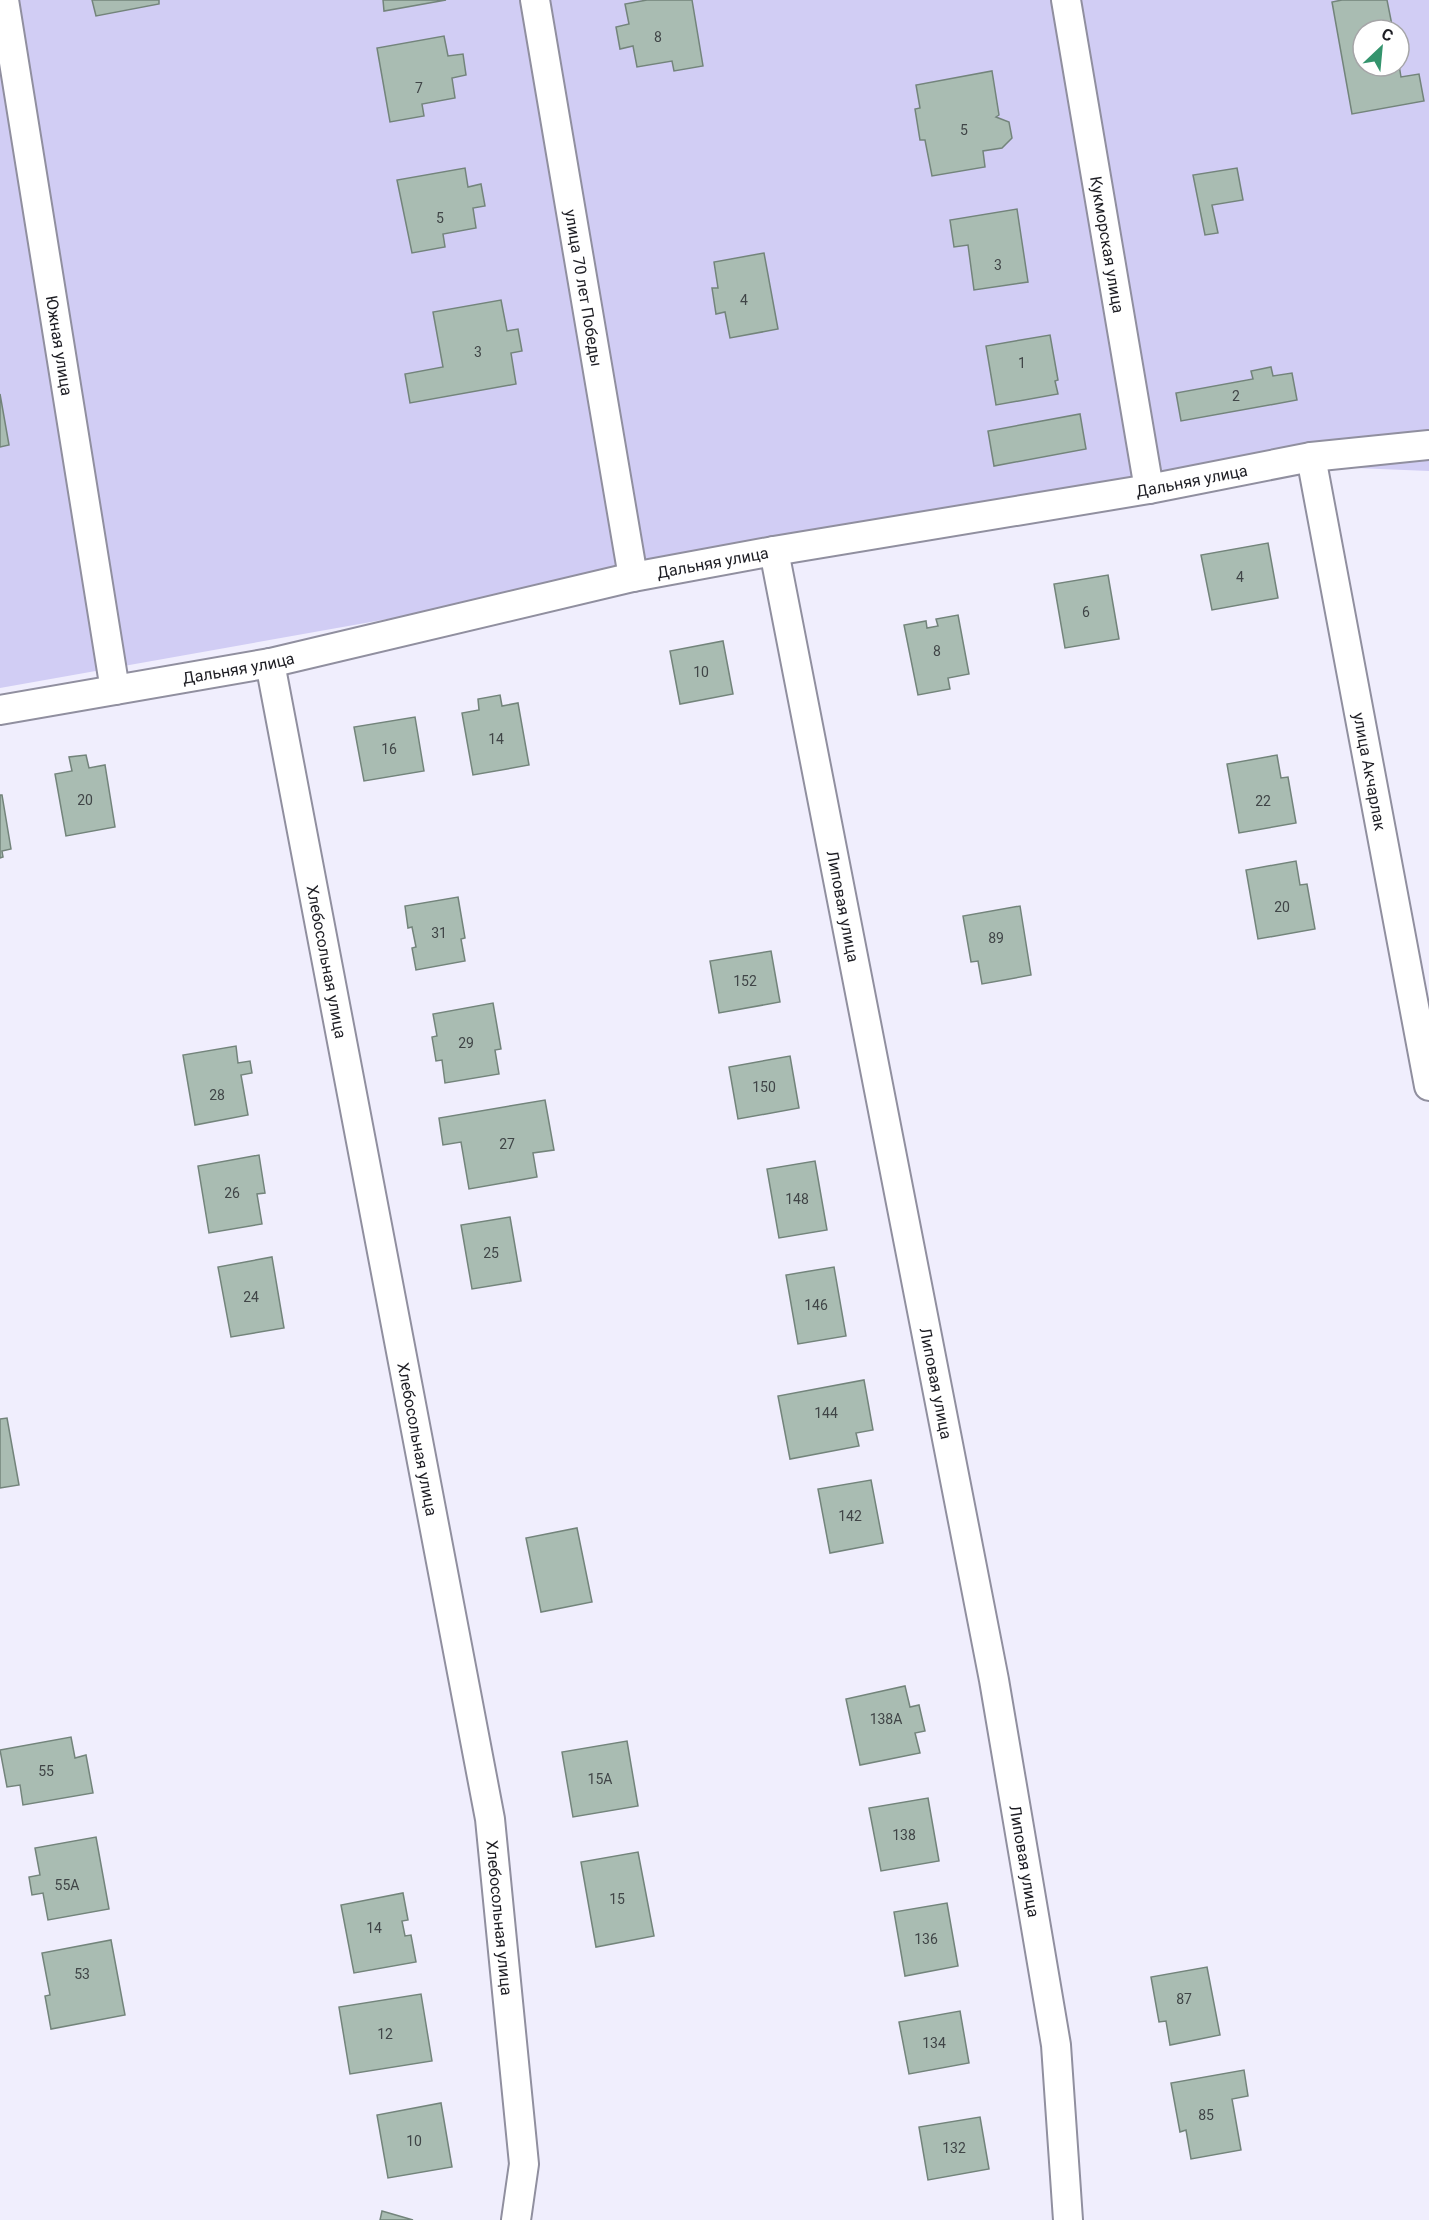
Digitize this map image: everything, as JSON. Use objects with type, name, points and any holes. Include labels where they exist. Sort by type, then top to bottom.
[{"type":"street","name":"Южная улица","points":[[4,0],[115,690]]},
{"type":"street","name":"улица 70 лет Победы","points":[[535,0],[633,577]]},
{"type":"street","name":"Кукморская улица","points":[[1066,0],[1149,489]]},
{"type":"street","name":"Дальняя улица","points":[[0,710],[270,663],[633,577],[774,551],[1149,489],[1311,457],[1429,445]]},
{"type":"street","name":"улица Акчарлак","points":[[1311,457],[1429,1086]]},
{"type":"street","name":"Липовая улица","points":[[774,551],[994,1680],[1056,2045],[1068,2220]]},
{"type":"street","name":"Хлебосольная улица","points":[[270,663],[490,1819],[524,2164],[516,2220]]},
{"type":"shaded area","points":[[0,0],[1429,0],[1429,471],[1259,464],[0,688]]},
{"type":"building","points":[[92,0],[159,0],[159,4],[96,16]]},
{"type":"building","points":[[383,0],[446,0],[384,11]]},
{"type":"building","points":[[647,0],[692,0],[703,66],[674,71],[672,61],[637,67],[633,46],[620,49],[616,27],[629,24],[625,4]]},
{"type":"building","points":[[1387,0],[1391,18],[1351,18],[1351,78],[1411,78],[1411,75],[1419,74],[1424,101],[1352,114],[1332,2]]},
{"type":"building","points":[[444,36],[448,56],[463,54],[466,75],[452,78],[455,98],[422,104],[424,116],[390,122],[377,48]]},
{"type":"building","points":[[992,71],[999,115],[996,117],[1009,122],[1012,138],[1002,148],[983,151],[985,167],[932,176],[925,140],[920,140],[915,109],[920,108],[916,85]]},
{"type":"building","points":[[465,168],[468,187],[481,184],[485,206],[473,208],[476,228],[443,234],[445,247],[412,253],[397,180]]},
{"type":"building","points":[[1237,168],[1243,200],[1212,205],[1218,233],[1205,235],[1193,175]]},
{"type":"building","points":[[1017,209],[1028,282],[974,290],[968,245],[954,247],[950,220]]},
{"type":"building","points":[[764,253],[778,329],[730,338],[725,312],[716,314],[712,288],[718,288],[714,262]]},
{"type":"building","points":[[501,300],[507,331],[518,329],[522,351],[511,353],[516,384],[410,403],[405,374],[443,367],[433,312]]},
{"type":"building","points":[[1050,335],[1058,380],[1055,381],[1058,394],[996,405],[986,346]]},
{"type":"building","points":[[1271,367],[1273,376],[1292,373],[1297,400],[1181,421],[1176,393],[1253,379],[1251,371]]},
{"type":"building","points":[[0,394],[9,445],[0,447]]},
{"type":"building","points":[[1080,414],[1086,449],[994,466],[988,431]]},
{"type":"building","points":[[1268,543],[1278,598],[1212,610],[1201,555]]},
{"type":"building","points":[[1108,575],[1119,639],[1065,648],[1054,584]]},
{"type":"building","points":[[958,615],[969,674],[948,678],[950,689],[918,695],[904,625],[926,621],[927,628],[938,626],[936,619]]},
{"type":"building","points":[[723,641],[733,694],[680,704],[670,651]]},
{"type":"building","points":[[500,695],[502,706],[518,703],[529,765],[473,775],[462,713],[479,710],[478,699]]},
{"type":"building","points":[[415,717],[424,771],[364,781],[354,727]]},
{"type":"building","points":[[86,755],[89,768],[105,765],[115,827],[66,836],[55,774],[72,771],[69,757]]},
{"type":"building","points":[[1277,755],[1281,778],[1288,777],[1296,823],[1239,833],[1227,764]]},
{"type":"building","points":[[0,795],[2,795],[11,849],[2,851],[3,857],[0,858]]},
{"type":"building","points":[[1296,861],[1300,885],[1307,884],[1315,929],[1258,939],[1246,870]]},
{"type":"building","points":[[458,897],[465,938],[461,939],[465,961],[416,970],[412,948],[416,947],[412,927],[408,928],[405,906]]},
{"type":"building","points":[[1020,906],[1031,975],[982,984],[978,961],[971,962],[963,916]]},
{"type":"building","points":[[771,951],[780,1002],[719,1013],[710,961]]},
{"type":"building","points":[[493,1003],[501,1049],[495,1050],[499,1074],[445,1083],[442,1060],[436,1061],[432,1037],[437,1036],[433,1014]]},
{"type":"building","points":[[236,1046],[238,1063],[250,1061],[252,1073],[241,1075],[248,1115],[195,1125],[183,1055]]},
{"type":"building","points":[[790,1056],[799,1108],[738,1119],[729,1067]]},
{"type":"building","points":[[545,1100],[554,1150],[533,1153],[537,1177],[469,1189],[461,1142],[443,1145],[439,1118]]},
{"type":"building","points":[[259,1155],[265,1193],[257,1194],[262,1224],[209,1233],[198,1166]]},
{"type":"building","points":[[815,1161],[827,1230],[779,1238],[767,1169]]},
{"type":"building","points":[[510,1217],[521,1281],[472,1289],[461,1225]]},
{"type":"building","points":[[272,1257],[284,1328],[231,1337],[218,1267]]},
{"type":"building","points":[[834,1267],[846,1336],[798,1344],[786,1275]]},
{"type":"building","points":[[864,1380],[873,1430],[856,1433],[859,1446],[790,1459],[778,1396]]},
{"type":"building","points":[[7,1418],[19,1485],[0,1488],[0,1419]]},
{"type":"building","points":[[871,1480],[883,1543],[830,1553],[818,1489]]},
{"type":"building","points":[[577,1528],[592,1602],[541,1612],[526,1538]]},
{"type":"building","points":[[905,1686],[910,1707],[919,1705],[925,1731],[915,1733],[920,1753],[860,1765],[846,1699]]},
{"type":"building","points":[[71,1737],[75,1758],[86,1755],[93,1793],[23,1805],[20,1785],[7,1787],[0,1750]]},
{"type":"building","points":[[627,1741],[638,1806],[573,1817],[562,1752]]},
{"type":"building","points":[[928,1798],[939,1861],[881,1871],[869,1808]]},
{"type":"building","points":[[96,1837],[109,1909],[48,1920],[43,1893],[32,1895],[29,1877],[40,1875],[35,1848]]},
{"type":"building","points":[[638,1852],[654,1936],[596,1947],[581,1862]]},
{"type":"building","points":[[403,1893],[408,1920],[402,1921],[405,1936],[411,1935],[416,1962],[354,1973],[341,1905]]},
{"type":"building","points":[[947,1903],[958,1966],[905,1976],[894,1912]]},
{"type":"building","points":[[111,1940],[125,2015],[51,2029],[45,1996],[50,1995],[42,1953]]},
{"type":"building","points":[[1207,1967],[1220,2035],[1170,2045],[1166,2021],[1159,2022],[1151,1977]]},
{"type":"building","points":[[421,1994],[432,2061],[350,2074],[339,2007]]},
{"type":"building","points":[[960,2011],[969,2063],[909,2074],[899,2022]]},
{"type":"building","points":[[1244,2070],[1248,2096],[1232,2099],[1241,2150],[1191,2159],[1186,2130],[1180,2132],[1171,2083]]},
{"type":"building","points":[[441,2103],[452,2167],[388,2178],[377,2115]]},
{"type":"building","points":[[980,2117],[989,2169],[928,2180],[919,2127]]},
{"type":"building","points":[[382,2211],[413,2220],[380,2220]]}]
